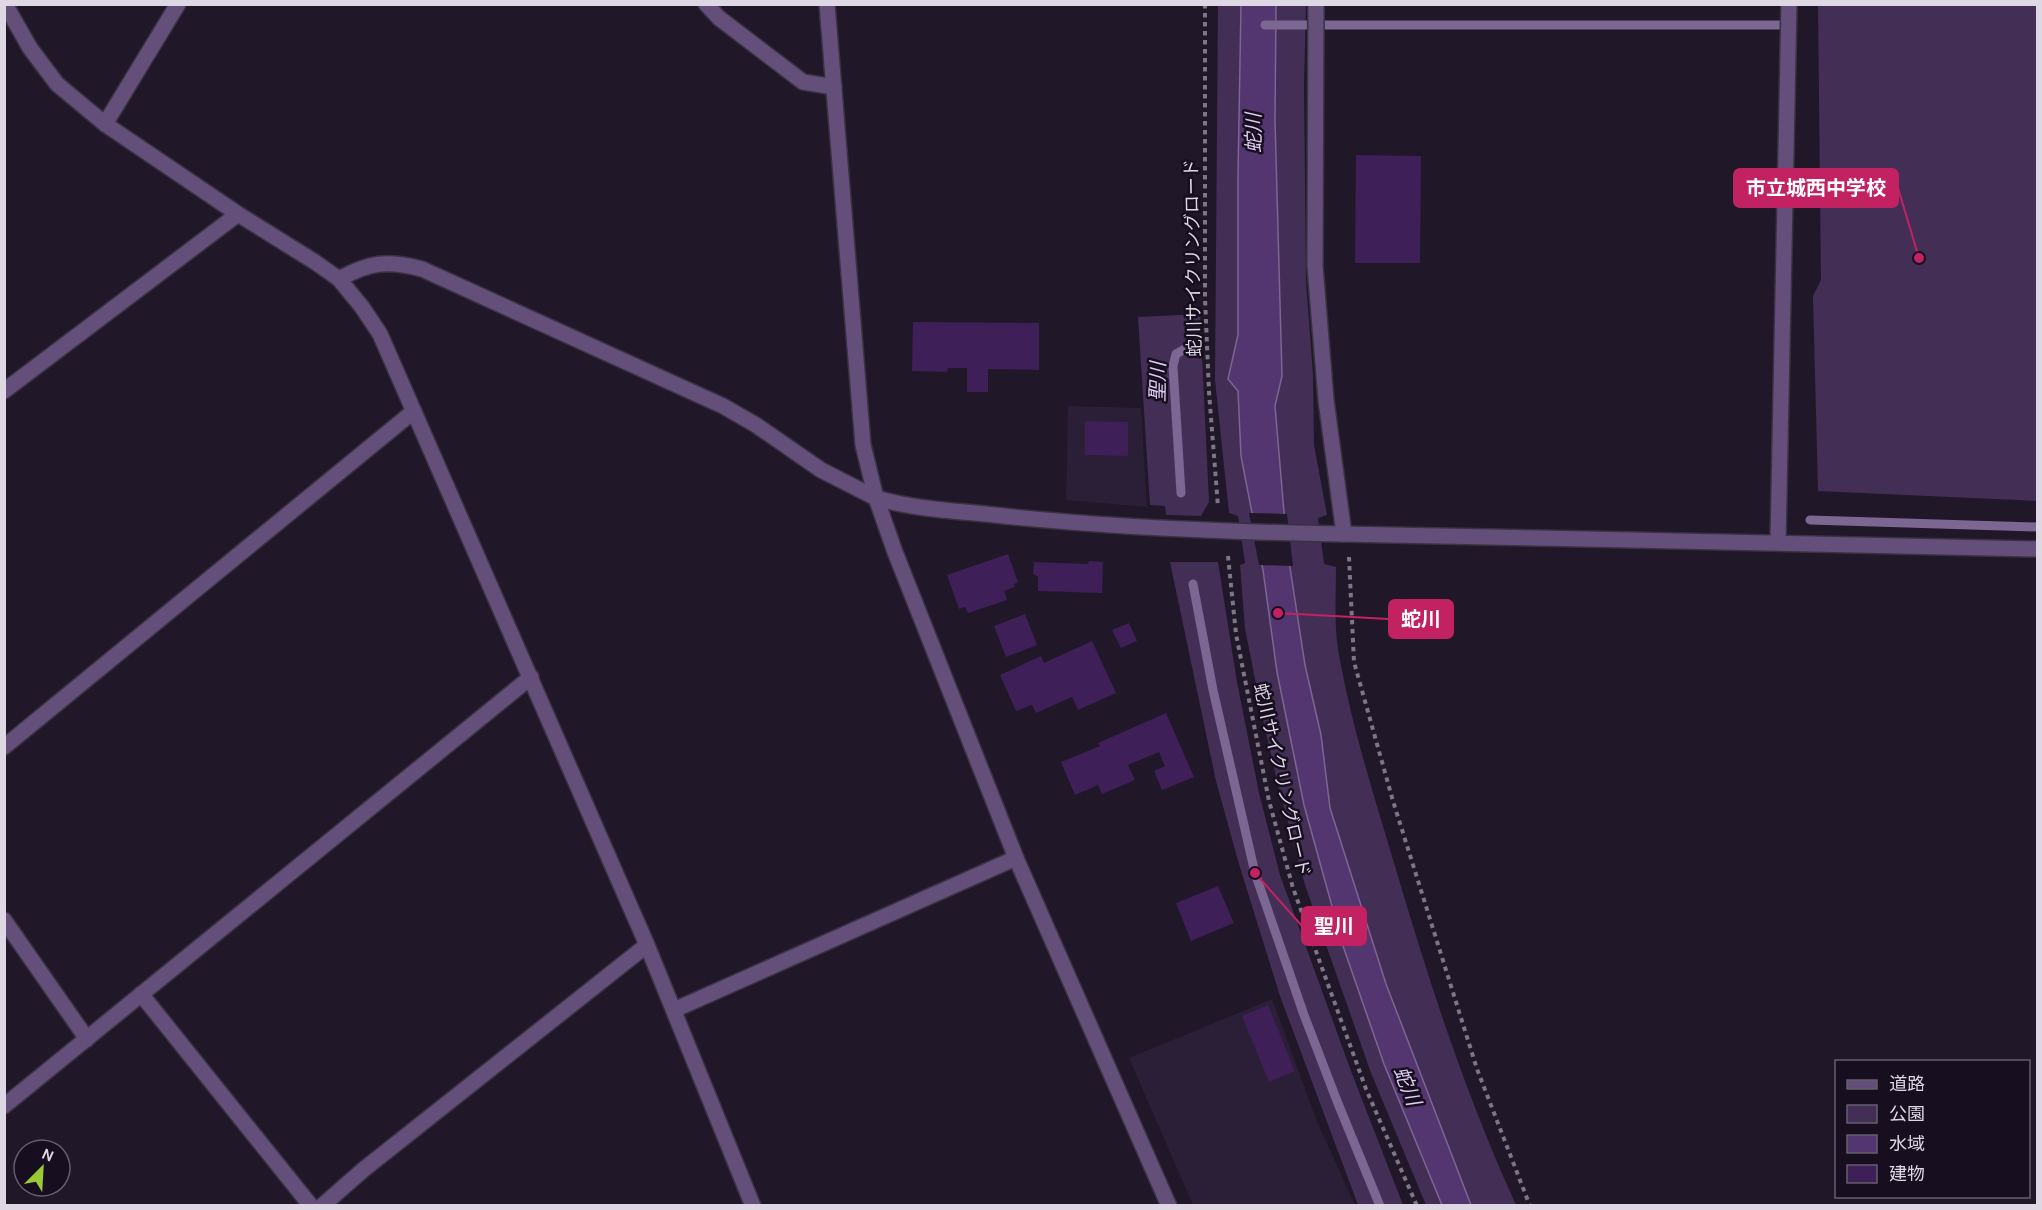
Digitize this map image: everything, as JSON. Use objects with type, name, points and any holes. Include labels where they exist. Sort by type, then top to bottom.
[{"type":"street","points":[[5,4],[30,48],[57,84],[105,124],[339,279],[380,334],[647,945],[753,1206]]},
{"type":"street","points":[[105,124],[178,4]]},
{"type":"street","points":[[706,4],[719,18],[803,82],[834,87]]},
{"type":"street","points":[[827,4],[863,445],[876,498],[895,552],[1016,858],[1169,1206]]},
{"type":"street","points":[[1316,4],[1315,266],[1337,534]]},
{"type":"street","points":[[1778,542],[1789,4]]},
{"type":"street","points":[[4,391],[238,214]]},
{"type":"street","points":[[339,279],[357,269],[375,265],[399,263],[422,269],[723,406],[772,435],[821,470],[876,498],[909,506],[1072,523],[1233,532],[2037,549]]},
{"type":"street","points":[[4,747],[414,411]]},
{"type":"street","points":[[4,1106],[531,677]]},
{"type":"street","points":[[674,1010],[1016,858]]},
{"type":"street","points":[[4,920],[87,1039]]},
{"type":"street","points":[[322,1206],[372,1163],[647,945]]},
{"type":"street","points":[[141,994],[310,1206]]},
{"type":"path","name":"蛇川サイクリングロード","points":[[1205,4],[1205,298],[1209,392],[1219,510]]},
{"type":"path","points":[[1337,534],[1349,558],[1348,576],[1354,662],[1393,801],[1478,1069],[1530,1206]]},
{"type":"path","name":"蛇川サイクリングロード","points":[[1228,555],[1236,634],[1269,801],[1293,888],[1366,1089],[1417,1206]]},
{"type":"shaded area","points":[[1068,406],[1141,408],[1147,507],[1066,500]]},
{"type":"shaded area","points":[[1272,999],[1318,1124],[1355,1205],[1193,1205],[1129,1058]]},
{"type":"green space","points":[[1218,5],[1241,5],[1238,335],[1228,379],[1238,391],[1241,456],[1263,570],[1277,672],[1384,1064],[1442,1205],[1426,1205],[1371,1073],[1305,885],[1278,785],[1245,628],[1240,565],[1245,563],[1238,516],[1229,513],[1215,380]]},
{"type":"green space","points":[[1276,5],[1306,5],[1304,85],[1306,282],[1313,375],[1314,445],[1327,515],[1318,518],[1324,564],[1336,567],[1336,629],[1343,677],[1372,790],[1436,999],[1481,1124],[1516,1205],[1471,1205],[1386,984],[1330,808],[1321,735],[1305,665],[1287,548],[1275,406],[1282,376],[1275,120]]},
{"type":"green space","points":[[1818,5],[2037,5],[2037,501],[1818,491],[1813,296],[1821,280]]},
{"type":"green space","points":[[1200,314],[1209,502],[1201,516],[1166,515],[1165,506],[1150,505],[1138,317]]},
{"type":"green space","points":[[1170,562],[1218,562],[1237,682],[1259,793],[1280,875],[1351,1071],[1403,1205],[1358,1205],[1280,996],[1216,781]]},
{"type":"water","points":[[1241,5],[1276,5],[1275,120],[1282,376],[1275,406],[1287,548],[1305,665],[1321,735],[1330,808],[1386,984],[1471,1205],[1442,1205],[1384,1064],[1343,946],[1304,805],[1277,672],[1263,570],[1241,456],[1238,391],[1228,379],[1238,335]]},
{"type":"pier","points":[[1249,513],[1287,514],[1293,566],[1259,565]]},
{"type":"building","points":[[1356,155],[1421,156],[1420,263],[1355,263]]},
{"type":"building","points":[[913,322],[1039,323],[1039,370],[988,369],[988,392],[967,392],[967,368],[948,368],[947,372],[912,371]]},
{"type":"building","points":[[1085,421],[1128,422],[1128,456],[1085,455]]},
{"type":"building","points":[[1008,554],[1018,582],[1014,584],[1015,587],[1004,591],[1007,600],[968,613],[965,607],[959,609],[947,575]]},
{"type":"building","points":[[1089,561],[1103,562],[1102,593],[1038,591],[1038,577],[1033,574],[1034,562],[1088,564]]},
{"type":"building","points":[[1025,614],[1037,645],[1006,657],[994,626]]},
{"type":"building","points":[[1129,623],[1137,641],[1121,648],[1112,630]]},
{"type":"building","points":[[1092,641],[1116,693],[1078,710],[1072,697],[1036,713],[1032,705],[1016,711],[1000,675],[1041,656],[1044,663]]},
{"type":"building","points":[[1166,713],[1194,777],[1162,790],[1154,771],[1165,766],[1159,752],[1128,765],[1135,780],[1102,794],[1098,785],[1075,795],[1061,762],[1100,746],[1098,743]]},
{"type":"building","points":[[1218,886],[1234,923],[1191,941],[1176,903]]},
{"type":"building","points":[[1268,1005],[1295,1071],[1269,1082],[1242,1016]]},
{"type":"waterway","points":[[1265,25],[1779,25]]},
{"type":"waterway","name":"聖川","points":[[1181,493],[1173,366],[1176,354],[1185,349]]},
{"type":"waterway","points":[[1810,520],[2038,527]]},
{"type":"waterway","name":"聖川","points":[[1193,584],[1213,690],[1255,873],[1304,1015],[1380,1206]]},
{"type":"place","name":"市立城西中学校","points":[[1919,258]]},
{"type":"place","name":"蛇川","points":[[1278,613]]},
{"type":"place","name":"聖川","points":[[1255,873]]}]
